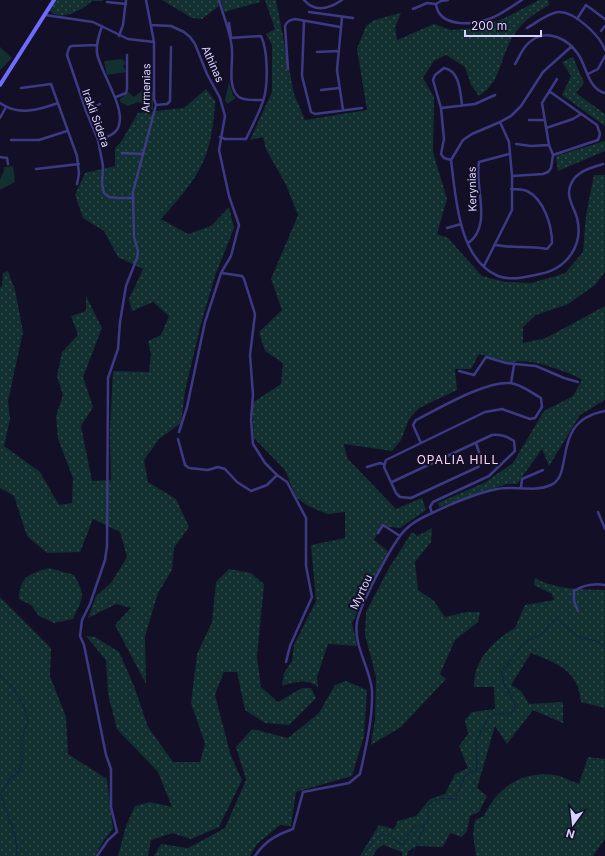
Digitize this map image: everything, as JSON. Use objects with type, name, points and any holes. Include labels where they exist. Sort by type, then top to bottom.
[{"type":"street","points":[[0,86],[54,0]]},
{"type":"street","name":"Armenias","points":[[97,856],[108,840],[117,832],[111,807],[111,769],[106,755],[84,646],[80,636],[82,620],[105,560],[107,546],[108,378],[118,349],[120,322],[126,286],[137,258],[138,251],[134,237],[132,198],[142,154],[153,122],[156,105],[154,99],[154,42],[146,0]]},
{"type":"street","points":[[219,0],[231,37]]},
{"type":"street","points":[[304,0],[309,5],[317,9],[330,6],[342,0]]},
{"type":"street","points":[[413,9],[427,3],[436,4],[441,1],[448,0]]},
{"type":"street","points":[[436,4],[441,16],[449,21],[469,23],[481,22],[492,18],[522,0]]},
{"type":"street","points":[[107,2],[126,2],[120,36]]},
{"type":"street","points":[[577,19],[586,6],[605,19]]},
{"type":"street","points":[[316,13],[317,9]]},
{"type":"street","points":[[309,12],[353,18]]},
{"type":"street","points":[[527,28],[557,12],[564,12],[577,19],[595,33],[603,43],[605,50]]},
{"type":"street","points":[[45,15],[84,20],[102,26],[120,36],[133,40],[154,42]]},
{"type":"street","points":[[342,17],[337,70],[343,110]]},
{"type":"street","points":[[288,69],[286,23],[290,20],[304,20],[340,27]]},
{"type":"street","points":[[304,20],[302,76],[311,112],[315,114],[362,108]]},
{"type":"street","points":[[229,23],[232,51],[232,80],[235,93],[239,97],[245,99],[263,100]]},
{"type":"street","name":"Athinas","points":[[151,25],[165,25],[176,28],[184,32],[195,44],[207,74],[223,104],[225,116],[220,137],[219,150],[225,181],[239,225],[231,256],[222,273],[205,322],[187,407],[179,432]]},
{"type":"street","points":[[98,140],[115,132],[120,121],[116,97],[100,62],[96,44],[102,26]]},
{"type":"street","points":[[601,31],[605,26]]},
{"type":"street","points":[[515,64],[526,44],[542,35],[558,37],[572,46],[577,52],[588,74],[591,84],[595,89],[605,93]]},
{"type":"street","points":[[220,137],[225,139],[246,139],[263,100],[266,85],[264,44],[260,36],[231,37]]},
{"type":"street","name":"Irakli Sidera","points":[[96,44],[75,45],[69,48],[67,52],[86,111],[98,140],[103,166],[102,184],[104,193],[109,197],[132,198]]},
{"type":"street","points":[[572,46],[543,72],[521,106],[511,116],[472,134],[463,140],[451,160],[460,224],[468,243],[484,266],[492,273],[502,277],[521,278],[549,272],[564,263],[575,249],[578,228],[577,219],[569,197],[570,185],[575,176],[586,169],[603,164]]},
{"type":"street","points":[[156,105],[167,104],[170,101],[171,47]]},
{"type":"street","points":[[317,52],[338,51]]},
{"type":"street","points":[[116,97],[126,93],[128,89],[127,55]]},
{"type":"street","points":[[588,74],[598,69],[605,56]]},
{"type":"street","points":[[451,160],[444,158],[441,154],[444,139],[441,108],[433,80],[434,75],[444,68],[450,69],[457,77],[462,105]]},
{"type":"street","points":[[512,176],[543,174],[548,172],[553,162],[553,155],[549,145],[542,103],[548,91],[557,79]]},
{"type":"street","points":[[21,88],[51,84],[78,164],[77,184]]},
{"type":"street","points":[[321,90],[339,88]]},
{"type":"street","points":[[548,91],[596,125],[600,134],[599,138],[553,155]]},
{"type":"street","points":[[441,108],[482,102],[495,95]]},
{"type":"street","points":[[0,103],[6,107],[31,112],[58,103]]},
{"type":"street","points":[[86,111],[100,104]]},
{"type":"street","points":[[0,118],[6,107]]},
{"type":"street","points":[[546,128],[573,120],[581,114]]},
{"type":"street","points":[[528,120],[545,120]]},
{"type":"street","points":[[484,266],[511,214],[512,176],[509,142],[500,122]]},
{"type":"street","points":[[11,140],[39,140],[67,131]]},
{"type":"street","points":[[516,144],[531,146],[549,145]]},
{"type":"street","points":[[122,153],[142,154]]},
{"type":"street","name":"Kerynias","points":[[468,243],[475,238],[478,232],[481,206],[479,162],[509,154]]},
{"type":"street","points":[[0,157],[7,158],[8,164]]},
{"type":"street","points":[[36,169],[78,164]]},
{"type":"street","points":[[496,245],[510,248],[528,246],[547,249],[552,243],[550,224],[539,203],[526,191],[511,189]]},
{"type":"street","points":[[448,228],[460,224]]},
{"type":"street","points":[[222,273],[242,276],[255,314],[250,355],[254,395],[251,420],[253,444],[266,463],[277,475],[287,482],[306,518],[306,566],[312,597],[290,646],[286,662]]},
{"type":"street","points":[[459,371],[474,375],[486,356],[514,365],[536,366],[568,380],[578,382]]},
{"type":"street","points":[[511,383],[514,365]]},
{"type":"street","points":[[383,464],[386,460],[485,412],[502,409],[530,419],[535,418],[542,407],[541,398],[511,383],[496,384],[483,388],[416,420],[414,425],[421,443]]},
{"type":"street","name":"Myrtou","points":[[255,856],[262,845],[276,835],[293,829],[303,792],[349,783],[360,774],[371,715],[372,689],[362,656],[357,623],[369,592],[394,544],[400,536],[406,529],[419,519],[432,512],[498,488],[542,488],[556,482],[561,476],[569,440],[576,425],[583,418],[605,411]]},
{"type":"street","points":[[392,482],[492,435],[500,434],[508,436],[516,444],[515,451],[489,476],[433,502],[430,507],[432,512]]},
{"type":"street","points":[[178,439],[185,465],[188,468],[208,470],[218,467],[225,469],[237,482],[251,491],[267,485],[277,475]]},
{"type":"street","points":[[383,464],[396,493],[400,497],[406,499],[478,466],[482,461],[476,443]]},
{"type":"street","points":[[367,467],[380,463],[383,464]]},
{"type":"street","points":[[521,488],[522,480],[543,470]]},
{"type":"street","points":[[598,512],[605,529]]},
{"type":"street","points":[[378,533],[383,525],[400,536]]},
{"type":"street","points":[[578,611],[574,601],[574,591],[589,585],[605,584]]},
{"type":"green space","points":[[56,0],[103,1],[92,1],[72,14],[60,15],[50,11]]},
{"type":"green space","points":[[162,0],[218,0],[219,6],[202,19],[192,18]]},
{"type":"green space","points":[[221,0],[260,0],[260,2],[224,12]]},
{"type":"green space","points":[[265,0],[276,0],[294,94],[305,120],[367,110],[357,49],[366,26],[374,20],[401,13],[395,27],[397,40],[434,24],[451,30],[478,28],[507,17],[539,0],[548,0],[549,5],[527,20],[518,29],[507,48],[499,71],[492,84],[479,96],[471,85],[465,67],[446,55],[434,61],[423,78],[434,97],[433,152],[447,199],[437,234],[448,238],[482,276],[505,282],[531,283],[565,273],[583,252],[586,215],[594,175],[605,175],[605,272],[595,285],[568,304],[536,315],[523,327],[523,343],[546,338],[605,306],[605,400],[580,415],[549,466],[542,449],[517,484],[507,484],[439,507],[438,503],[486,482],[513,463],[544,411],[573,396],[582,380],[568,373],[537,363],[518,361],[512,363],[479,354],[471,369],[455,369],[457,390],[419,408],[409,419],[401,440],[392,451],[344,444],[347,458],[396,509],[422,498],[426,510],[400,528],[382,526],[374,540],[388,551],[352,623],[357,646],[328,644],[317,677],[318,687],[309,682],[296,682],[282,686],[284,673],[292,661],[294,645],[316,601],[311,545],[345,538],[345,512],[327,514],[308,506],[296,497],[285,470],[254,438],[252,403],[281,384],[283,363],[265,351],[259,332],[282,310],[271,279],[298,215],[286,185],[266,149],[263,137],[250,140],[272,92],[272,45],[266,34],[275,29]]},
{"type":"green space","points":[[0,47],[12,58],[0,70]]},
{"type":"green space","points":[[573,57],[584,83],[576,93],[605,114],[605,126],[562,95],[571,76],[562,62]]},
{"type":"green space","points":[[122,59],[126,63],[123,66],[126,72],[107,75],[104,61]]},
{"type":"green space","points":[[229,82],[233,95],[236,98],[227,104],[225,100]]},
{"type":"green space","points":[[206,89],[215,101],[211,138],[207,153],[201,166],[185,191],[161,219],[188,234],[211,226],[229,207],[234,228],[215,276],[201,324],[185,391],[181,423],[159,439],[144,460],[148,482],[176,499],[189,527],[174,548],[172,570],[158,593],[145,636],[146,684],[115,625],[131,608],[116,604],[88,618],[96,596],[111,583],[127,557],[120,532],[93,519],[80,552],[47,553],[27,536],[14,496],[0,488],[0,287],[2,286],[3,273],[8,271],[15,290],[23,332],[8,401],[10,419],[4,446],[40,472],[59,505],[72,503],[73,478],[58,439],[56,416],[63,395],[57,376],[62,352],[78,335],[71,316],[86,311],[86,296],[102,328],[83,377],[93,407],[81,426],[92,481],[111,480],[110,429],[113,371],[149,372],[151,354],[148,341],[161,335],[169,316],[153,302],[132,311],[129,299],[143,269],[118,257],[104,231],[83,218],[75,195],[85,173],[115,166],[115,148],[121,142],[138,113],[184,108]]},
{"type":"green space","points":[[143,90],[153,92],[153,110],[146,108],[145,105],[138,102],[128,106],[120,102],[120,99],[128,92],[134,97]]},
{"type":"green space","points":[[605,141],[605,151],[558,171],[556,156]]},
{"type":"green space","points":[[13,166],[15,182],[0,190],[0,179],[4,171],[4,167]]},
{"type":"green space","points":[[432,528],[431,542],[415,562],[418,590],[434,601],[445,617],[467,612],[480,612],[478,622],[455,640],[440,674],[446,679],[401,727],[371,745],[375,719],[376,677],[365,635],[366,612],[389,568],[412,532],[417,536]]},
{"type":"green space","points":[[49,568],[74,575],[78,582],[82,592],[82,597],[73,619],[54,623],[39,616],[31,605],[19,599],[23,581],[36,572]]},
{"type":"green space","points":[[229,569],[251,573],[264,584],[257,657],[261,687],[278,702],[302,688],[311,688],[316,698],[289,725],[265,723],[245,710],[237,672],[224,672],[215,695],[231,756],[242,780],[219,827],[191,839],[172,833],[151,840],[148,856],[118,856],[126,826],[135,806],[150,802],[172,807],[158,772],[117,729],[108,694],[106,660],[86,636],[95,637],[119,652],[134,686],[148,727],[173,762],[200,762],[205,744],[191,703],[197,654],[212,622],[216,582]]},
{"type":"green space","points":[[535,578],[560,587],[605,590],[605,708],[581,702],[576,682],[571,675],[558,665],[531,653],[511,685],[521,691],[529,704],[563,702],[563,723],[533,710],[507,744],[495,726],[477,788],[487,796],[479,812],[470,816],[467,831],[462,837],[450,833],[443,847],[417,846],[408,851],[407,856],[402,856],[402,852],[383,845],[377,849],[373,856],[360,856],[379,825],[394,829],[398,821],[416,816],[430,799],[445,794],[455,774],[468,768],[459,746],[468,734],[465,720],[472,712],[495,709],[494,687],[474,687],[475,672],[483,656],[488,650],[504,635],[515,628],[525,605],[554,600],[552,594],[534,585]]},
{"type":"green space","points":[[0,597],[51,648],[50,676],[66,717],[68,754],[107,779],[113,829],[104,840],[95,856],[0,856]]},
{"type":"green space","points":[[346,681],[367,690],[364,736],[352,776],[296,792],[291,826],[280,825],[257,844],[250,856],[154,856],[161,844],[188,848],[225,828],[246,780],[236,747],[252,729],[288,738],[319,713],[335,685]]},
{"type":"green space","points":[[588,757],[605,759],[605,839],[593,856],[476,856],[473,834],[475,820],[484,816],[489,806],[504,789],[522,778],[543,774],[555,775],[579,784]]},
{"type":"waterway","points":[[363,856],[374,841],[381,835],[389,836],[403,845],[414,826],[424,826],[428,822],[428,808],[430,803],[440,798],[455,799],[465,776],[477,769],[476,741],[488,718],[493,714],[510,714],[514,710],[515,703],[504,684],[501,671],[523,644],[542,634],[550,624],[557,619],[578,637],[596,641],[605,646]]},
{"type":"waterway","points":[[0,675],[14,688],[15,693],[24,706],[28,722],[22,737],[22,764],[17,773],[10,778],[1,794],[14,832],[17,856]]},
{"type":"waterway","points":[[412,856],[424,827]]},
{"type":"district","name":"OPALIA HILL","points":[[458,459]]}]
